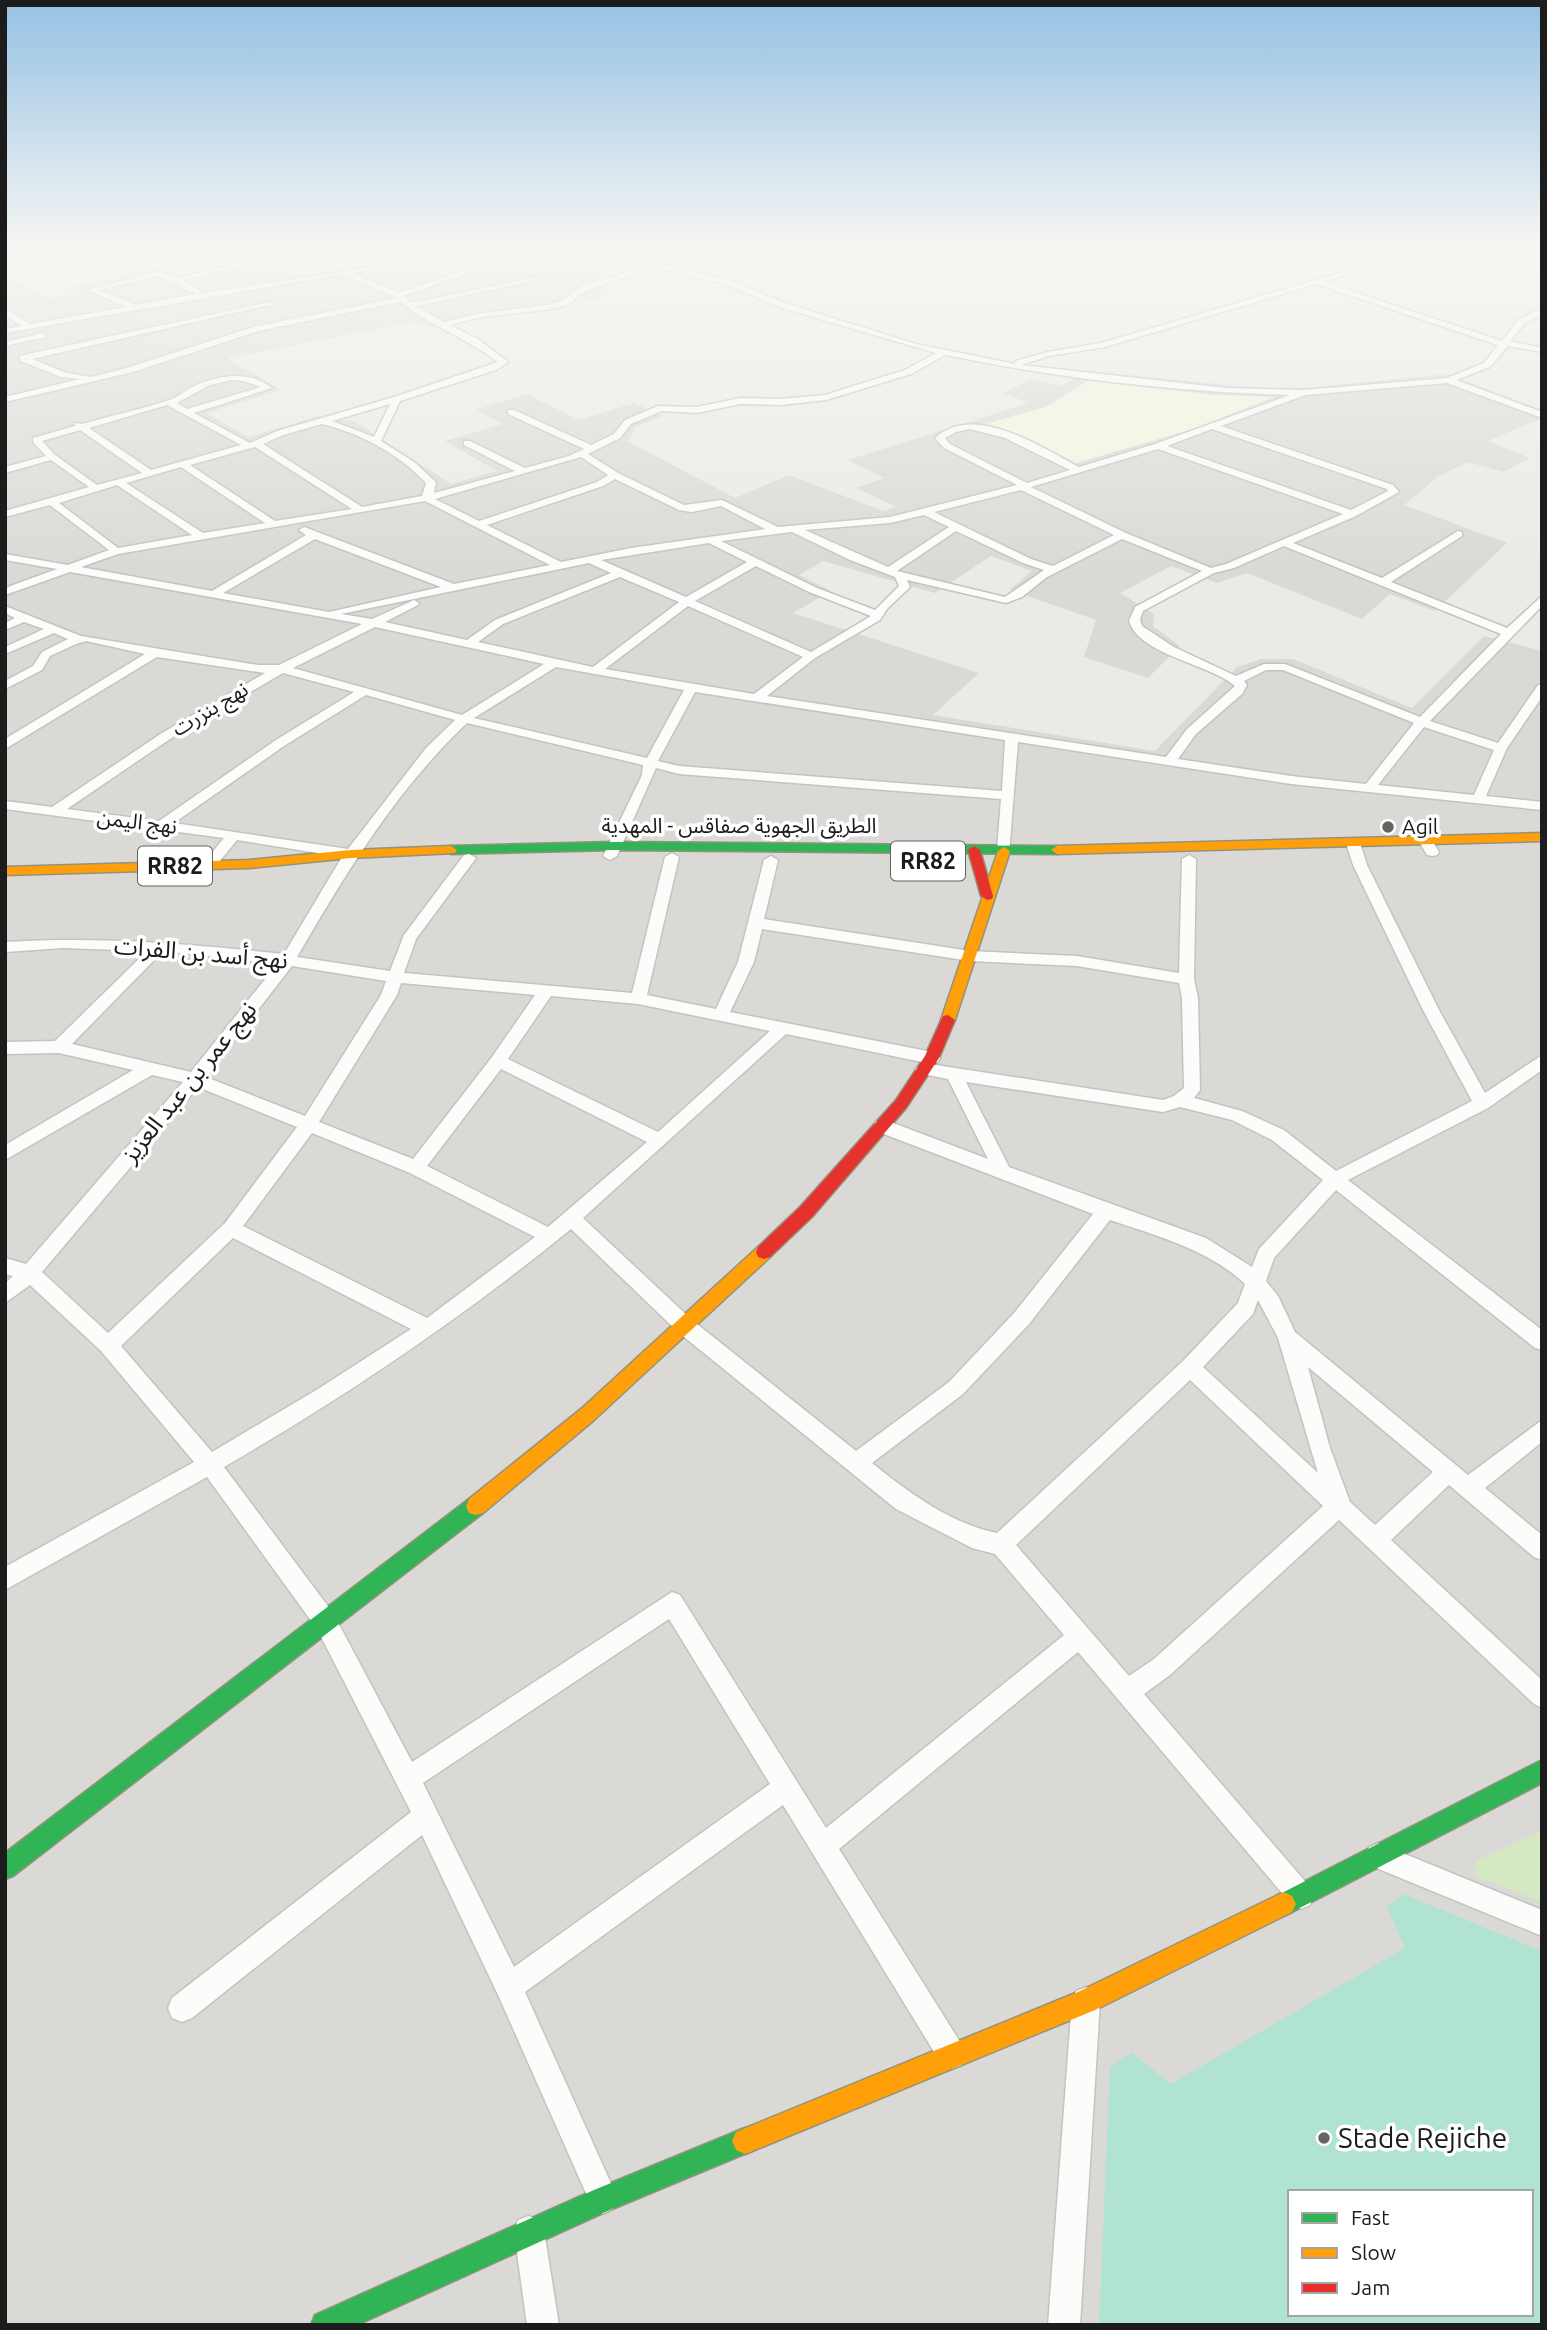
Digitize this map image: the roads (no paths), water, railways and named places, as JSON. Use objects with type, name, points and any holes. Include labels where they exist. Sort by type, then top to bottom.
[{"type":"main road","name":"الطريق الجهوية صفاقس - المهدية","points":[[5,871],[612,851],[1189,859],[1542,837]]},
{"type":"main road","name":"الطريق الجهوية صفاقس - المهدية","points":[[1428,846],[1542,848]]},
{"type":"main road","name":"الطريق الجهوية صفاقس - المهدية","points":[[1003,856],[1355,849]]},
{"type":"main road","name":"الطريق الجهوية صفاقس - المهدية","points":[[349,858],[468,858],[612,851],[673,857],[771,860],[974,856]]},
{"type":"main road","points":[[974,856],[987,896]]},
{"type":"main road","points":[[5,1868],[523,1470],[685,1326],[806,1212],[901,1104],[928,1063],[970,956],[987,896],[1003,856]]},
{"type":"main road","points":[[324,2325],[603,2199],[1086,2001],[1301,1896],[1542,1771]]},
{"type":"street","points":[[10,354],[64,375],[103,378]]},
{"type":"street","points":[[24,359],[47,354]]},
{"type":"street","points":[[5,400],[103,378],[175,354]]},
{"type":"street","points":[[5,514],[252,445],[269,436],[397,399],[494,368],[504,362],[493,354]]},
{"type":"street","points":[[5,592],[116,551],[362,511],[426,498],[523,471],[587,451],[617,436],[628,422],[660,408],[697,410],[740,401],[781,402],[826,397],[892,378],[941,354]]},
{"type":"street","points":[[946,354],[1012,366],[1226,391],[1304,393],[1448,380],[1487,365],[1497,354]]},
{"type":"street","points":[[1012,366],[1050,354]]},
{"type":"street","points":[[76,377],[146,363]]},
{"type":"street","points":[[172,403],[200,386],[237,377],[250,377],[268,388],[190,411]]},
{"type":"street","points":[[1448,380],[1542,415]]},
{"type":"street","points":[[322,615],[591,560],[709,539],[776,530],[879,522],[926,512],[1158,446],[1304,393]]},
{"type":"street","points":[[375,443],[397,399]]},
{"type":"street","points":[[96,488],[52,457],[36,440],[153,404],[172,403],[252,445],[362,511]]},
{"type":"street","points":[[511,412],[587,451],[615,474],[682,508],[692,509],[722,503],[776,530]]},
{"type":"street","points":[[318,421],[345,425],[409,463],[429,479],[431,489],[426,498]]},
{"type":"street","points":[[79,425],[150,474]]},
{"type":"street","points":[[1078,470],[982,426],[958,429],[939,438],[947,446],[1122,535],[1210,572]]},
{"type":"street","points":[[1170,761],[1178,745],[1188,734],[1238,691],[1241,685],[1236,680],[1152,640],[1137,628],[1134,622],[1139,609],[1210,572],[1353,514],[1394,492],[1394,489],[1214,427]]},
{"type":"street","points":[[467,443],[523,471]]},
{"type":"street","points":[[1158,446],[1353,514]]},
{"type":"street","points":[[5,470],[52,457]]},
{"type":"street","points":[[182,464],[274,525]]},
{"type":"street","points":[[480,524],[600,484],[615,474]]},
{"type":"street","points":[[118,482],[201,537]]},
{"type":"street","points":[[426,498],[561,566]]},
{"type":"street","points":[[52,502],[116,551]]},
{"type":"street","points":[[926,512],[1027,561],[1054,570]]},
{"type":"street","points":[[290,523],[314,535],[454,588]]},
{"type":"street","points":[[894,573],[955,527]]},
{"type":"street","points":[[794,529],[854,558],[894,573],[1000,600],[1012,599],[1043,575],[1122,535]]},
{"type":"street","points":[[1384,582],[1458,534]]},
{"type":"street","points":[[212,595],[314,535]]},
{"type":"street","points":[[709,539],[753,563],[878,615]]},
{"type":"street","points":[[1285,543],[1509,633]]},
{"type":"street","points":[[5,557],[373,623],[554,663],[691,688],[1369,789],[1542,806]]},
{"type":"street","points":[[591,560],[811,656]]},
{"type":"street","points":[[596,670],[718,581],[753,563]]},
{"type":"street","points":[[470,643],[499,622],[620,573]]},
{"type":"street","points":[[758,697],[811,656],[845,638],[878,615],[905,587],[894,573]]},
{"type":"street","name":"نهج بنزرت","points":[[55,811],[166,736],[255,682],[441,591]]},
{"type":"street","points":[[1369,789],[1407,737],[1542,599]]},
{"type":"street","points":[[5,609],[80,639],[258,669],[285,669],[464,719],[679,770],[1009,796]]},
{"type":"street","points":[[5,627],[24,618]]},
{"type":"street","points":[[5,651],[54,629]]},
{"type":"street","points":[[5,686],[37,668],[46,654],[80,639]]},
{"type":"street","points":[[5,745],[155,653]]},
{"type":"street","name":"نهج عمر بن عبد العزيز","points":[[5,1295],[30,1273],[195,1079],[288,960],[349,858],[413,771],[464,719],[554,663]]},
{"type":"street","points":[[1236,680],[1264,667],[1285,667],[1422,722],[1501,748]]},
{"type":"street","points":[[612,851],[648,775],[650,764],[691,688]]},
{"type":"street","points":[[1478,800],[1501,748],[1542,688]]},
{"type":"street","points":[[162,825],[280,743],[364,691]]},
{"type":"street","points":[[1003,856],[1012,736]]},
{"type":"street","name":"نهج اليمن","points":[[5,805],[234,835],[349,858]]},
{"type":"street","points":[[209,865],[234,835]]},
{"type":"street","points":[[268,863],[278,842]]},
{"type":"street","points":[[1355,849],[1432,1010],[1482,1104]]},
{"type":"street","points":[[638,999],[673,857]]},
{"type":"street","points":[[108,1345],[231,1228],[308,1125],[389,995],[409,938],[468,858]]},
{"type":"street","points":[[1180,1101],[1192,1090],[1190,998],[1186,979],[1189,859]]},
{"type":"street","points":[[721,1014],[746,962],[771,860]]},
{"type":"street","points":[[756,923],[970,956],[1077,961],[1186,979]]},
{"type":"street","name":"نهج أسد بن الفرات","points":[[5,947],[63,943],[160,946],[288,960],[362,974],[638,999],[783,1028],[928,1063],[953,1073],[1163,1106],[1180,1101]]},
{"type":"street","points":[[59,1047],[160,946]]},
{"type":"street","points":[[416,1168],[498,1061],[547,989]]},
{"type":"street","points":[[5,1579],[210,1465],[428,1328],[572,1219],[783,1028]]},
{"type":"street","points":[[5,1048],[59,1047],[195,1079],[416,1168],[550,1236]]},
{"type":"street","points":[[498,1061],[660,1141]]},
{"type":"street","points":[[1001,1544],[1190,1367],[1246,1308],[1266,1254],[1335,1179],[1482,1104],[1542,1061]]},
{"type":"street","points":[[5,1153],[150,1068]]},
{"type":"street","points":[[953,1073],[1003,1172]]},
{"type":"street","points":[[1180,1101],[1259,1124],[1279,1135],[1542,1342]]},
{"type":"street","points":[[882,1126],[1106,1212],[1199,1243],[1240,1267],[1255,1280],[1271,1302],[1288,1338],[1302,1378],[1320,1448],[1340,1505]]},
{"type":"street","points":[[856,1463],[956,1388],[1022,1318],[1106,1212]]},
{"type":"street","points":[[572,1219],[685,1326],[904,1502],[980,1540],[1001,1544],[1301,1896]]},
{"type":"street","points":[[231,1228],[428,1328]]},
{"type":"street","points":[[5,1266],[30,1273],[108,1345],[210,1465],[324,1621],[408,1779],[509,1987],[603,2199]]},
{"type":"street","points":[[1288,1338],[1542,1549]]},
{"type":"street","points":[[1190,1367],[1542,1696]]},
{"type":"street","points":[[1468,1488],[1542,1429]]},
{"type":"street","points":[[1376,1539],[1448,1472]]},
{"type":"street","points":[[1126,1692],[1162,1667],[1340,1505]]},
{"type":"street","points":[[408,1779],[672,1603],[952,2055]]},
{"type":"street","points":[[823,1846],[1080,1637]]},
{"type":"street","points":[[509,1987],[786,1787]]},
{"type":"street","points":[[182,2007],[426,1816]]},
{"type":"street","points":[[1378,1856],[1542,1923]]},
{"type":"street","points":[[1064,2325],[1086,2001]]},
{"type":"street","points":[[530,2231],[542,2325]]},
{"type":"place","name":"Agil","points":[[1388,827]]},
{"type":"place","name":"Stade Rejiche","points":[[1324,2138]]}]
